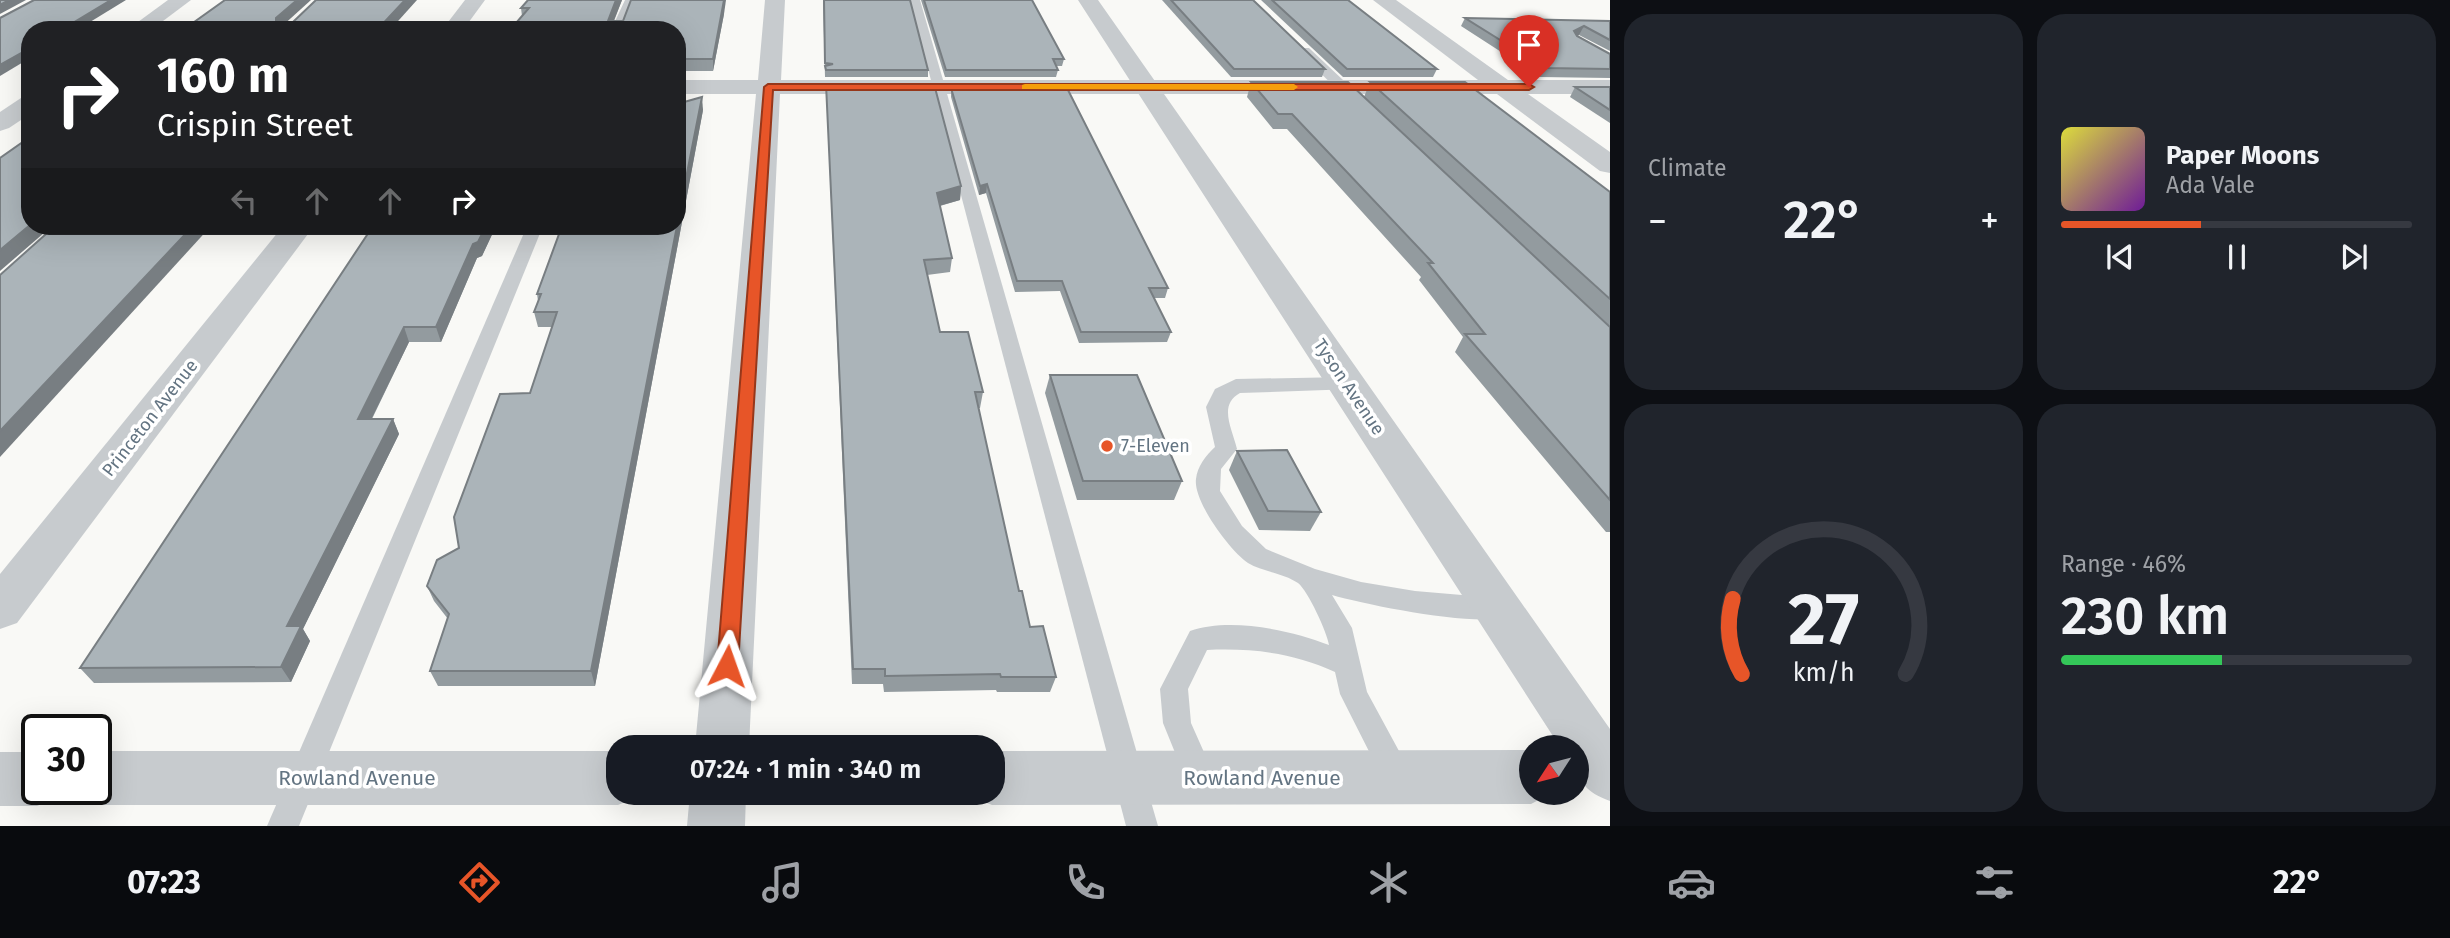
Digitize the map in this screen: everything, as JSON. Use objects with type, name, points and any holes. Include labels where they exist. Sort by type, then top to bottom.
[{"type":"street","points":[[151,21],[181,0]]},
{"type":"street","points":[[459,21],[475,0]]},
{"type":"street","points":[[723,735],[775,0]]},
{"type":"street","name":"Tyson Avenue","points":[[1088,0],[1610,776]]},
{"type":"street","points":[[1383,0],[1610,165]]},
{"type":"street","points":[[686,87],[1610,87]]},
{"type":"street","points":[[0,123],[21,97]]},
{"type":"street","name":"Princeton Avenue","points":[[0,609],[292,235]]},
{"type":"street","points":[[1589,777],[1610,776]]},
{"type":"street","name":"Rowland Avenue","points":[[1005,780],[1135,802],[1200,778],[1519,778]]},
{"type":"street","points":[[0,779],[21,779]]},
{"type":"street","name":"Rowland Avenue","points":[[112,780],[293,802],[606,779]]},
{"type":"street","points":[[716,826],[717,805]]},
{"type":"lane","points":[[621,21],[630,0]]},
{"type":"lane","points":[[915,0],[1135,802]]},
{"type":"lane","points":[[1297,43],[1362,106]]},
{"type":"lane","points":[[293,802],[531,235]]},
{"type":"lane","points":[[1347,384],[1236,386],[1222,394],[1216,407],[1226,449],[1211,462],[1207,476],[1208,496],[1227,524],[1253,554],[1308,578],[1379,597],[1430,605],[1499,609]]},
{"type":"lane","points":[[1308,578],[1339,628],[1354,694],[1399,778]]},
{"type":"lane","points":[[1200,778],[1177,723],[1174,689],[1199,639],[1230,637],[1277,640],[1312,647],[1349,665]]},
{"type":"building","points":[[34,0],[111,0],[76,21],[21,21],[21,53],[0,65],[0,18]]},
{"type":"building","points":[[225,0],[297,0],[276,18],[276,21],[196,21]]},
{"type":"building","points":[[316,0],[405,0],[385,21],[294,21]]},
{"type":"building","points":[[528,0],[616,0],[608,21],[518,21],[529,8],[521,8]]},
{"type":"building","points":[[631,0],[724,0],[713,59],[686,59],[686,21],[623,21]]},
{"type":"building","points":[[824,0],[910,0],[928,70],[826,70],[825,66],[833,64],[825,63]]},
{"type":"building","points":[[924,0],[1032,0],[1064,59],[1053,59],[1058,70],[946,70]]},
{"type":"building","points":[[1171,0],[1253,0],[1325,69],[1234,69]]},
{"type":"building","points":[[1272,0],[1348,0],[1437,69],[1347,69]]},
{"type":"building","points":[[1465,18],[1610,21],[1610,40],[1584,26],[1574,31],[1577,36],[1610,54],[1610,69],[1545,68]]},
{"type":"building","points":[[1251,82],[1348,82],[1610,327],[1610,500],[1465,334],[1485,334],[1428,263],[1433,263],[1292,114],[1278,114]]},
{"type":"building","points":[[1370,82],[1465,82],[1610,192],[1610,299]]},
{"type":"building","points":[[826,84],[934,84],[961,186],[937,193],[952,258],[924,260],[940,332],[968,332],[983,392],[975,392],[1019,591],[1022,591],[1030,627],[1043,626],[1056,677],[1001,677],[1000,674],[885,676],[885,669],[853,669]]},
{"type":"building","points":[[1575,87],[1610,87],[1610,110]]},
{"type":"building","points":[[951,88],[1067,88],[1168,288],[1149,288],[1171,332],[1081,332],[1062,281],[1017,281],[987,184],[980,186]]},
{"type":"building","points":[[702,97],[686,178],[686,101]]},
{"type":"building","points":[[21,143],[21,232],[0,250],[0,158]]},
{"type":"building","points":[[45,235],[185,235],[0,431],[0,275]]},
{"type":"building","points":[[367,235],[482,235],[478,242],[473,244],[436,327],[404,327],[358,419],[393,419],[287,626],[301,626],[281,667],[80,668]]},
{"type":"building","points":[[559,235],[675,235],[591,671],[430,671],[449,614],[427,586],[437,560],[459,548],[454,517],[500,394],[530,393],[557,312],[534,312],[541,294],[537,294]]},
{"type":"building","name":"7-Eleven","points":[[1050,375],[1137,375],[1182,481],[1083,481]]},
{"type":"building","points":[[1287,450],[1321,512],[1268,511],[1237,451]]},
{"type":"slow traffic","points":[[1025,87],[1294,87]]},
{"type":"place","name":"7-Eleven","points":[[1107,446]]},
{"type":"route","points":[[727,666],[768,87],[1529,87]]}]
